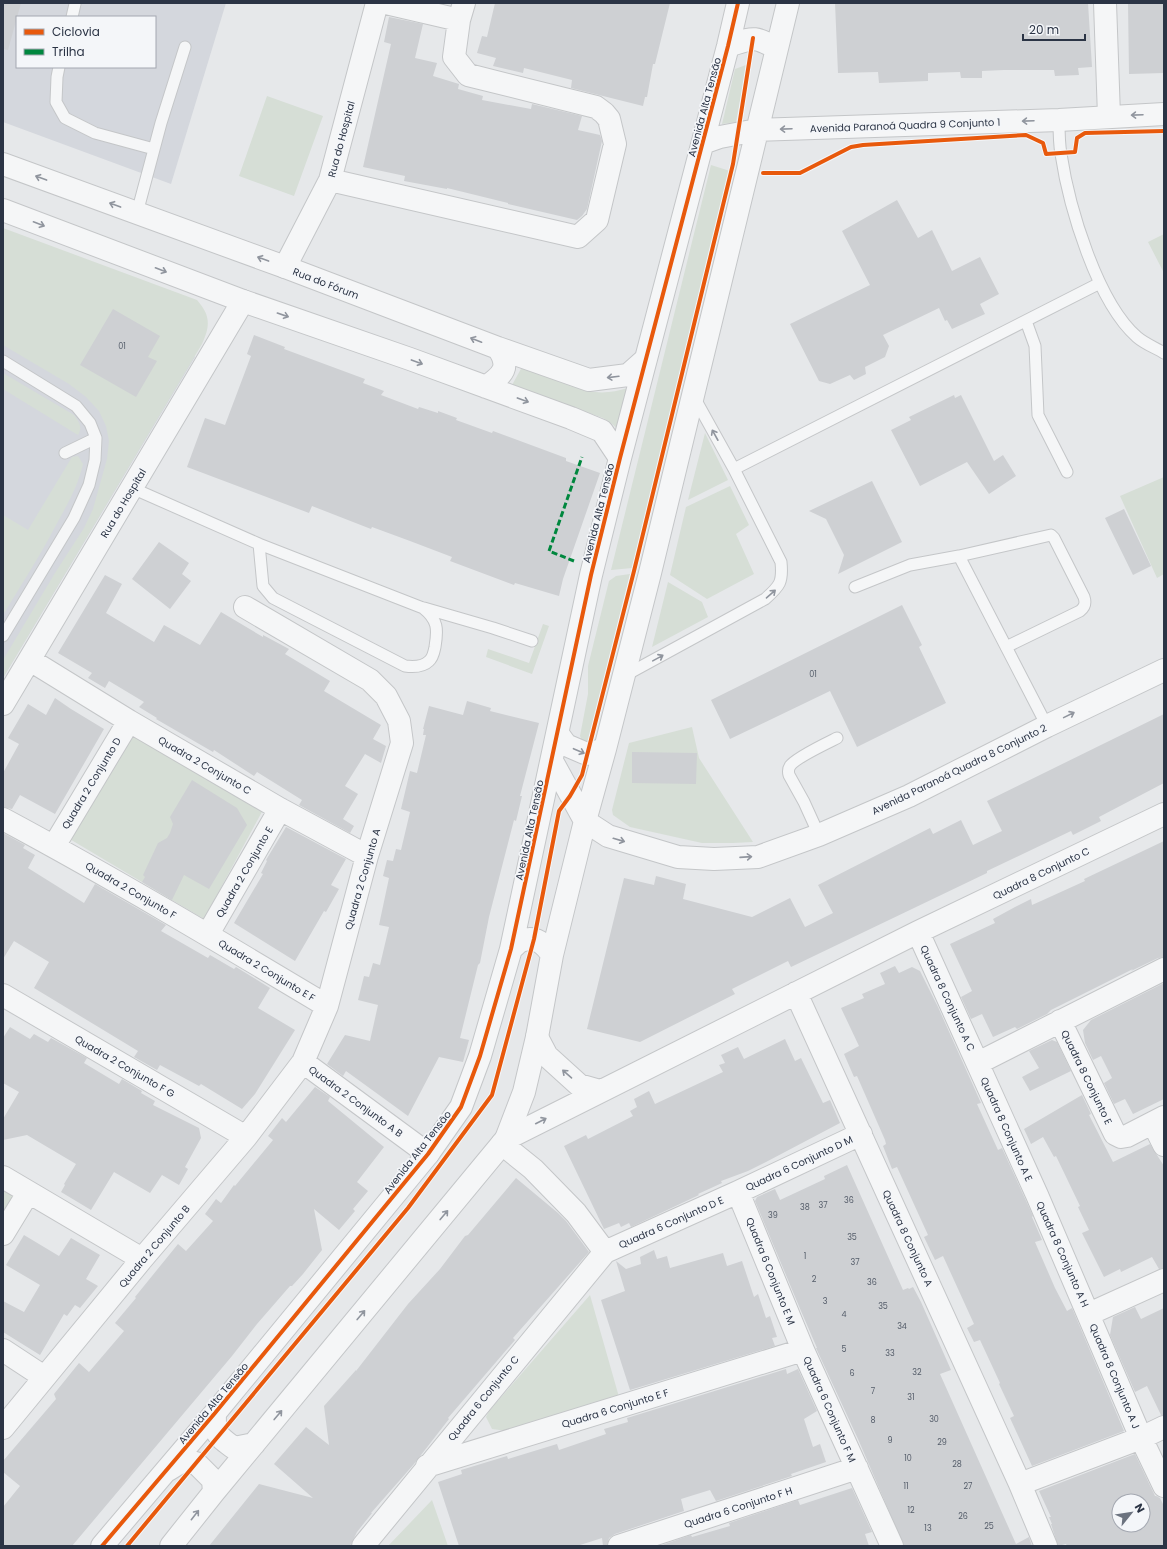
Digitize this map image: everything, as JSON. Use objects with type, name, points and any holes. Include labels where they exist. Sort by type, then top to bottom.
[{"type":"street","name":"Rua do Hospital","points":[[285,267],[330,180],[377,3]]},
{"type":"street","points":[[330,180],[578,237],[597,220],[616,144],[609,119],[604,113],[596,107],[468,76],[454,57],[462,11],[386,3]]},
{"type":"street","name":"Avenida Alta Tensão","points":[[102,1546],[216,1413],[428,1154],[461,1107],[480,1056],[511,950],[591,574],[738,3]]},
{"type":"street","points":[[171,1546],[504,1141],[524,1092],[537,1037],[552,955],[585,821],[624,676],[788,3]]},
{"type":"street","points":[[1105,3],[1109,116]]},
{"type":"street","points":[[728,46],[753,38],[762,40],[776,48]]},
{"type":"street","name":"Avenida Paranoá Quadra 9 Conjunto 1","points":[[703,143],[720,137],[757,130],[1059,120],[1164,114]]},
{"type":"street","name":"Rua do Fórum","points":[[3,164],[285,267],[498,348],[589,380],[628,375],[646,359]]},
{"type":"street","points":[[3,210],[242,301],[571,418],[602,431],[620,458]]},
{"type":"street","name":"Rua do Hospital","points":[[3,704],[242,301]]},
{"type":"street","points":[[486,387],[498,379],[504,369],[504,358],[498,348]]},
{"type":"street","name":"Quadra 2 Conjunto A","points":[[245,607],[370,680],[386,696],[399,721],[402,743],[368,856],[327,1006],[303,1062]]},
{"type":"street","name":"Quadra 2 Conjunto C","points":[[30,660],[129,721],[280,809],[368,856]]},
{"type":"street","name":"Avenida Paranoá Quadra 8 Conjunto 2","points":[[552,762],[585,821],[608,836],[678,857],[714,859],[758,857],[819,836],[909,796],[1047,726],[1164,670]]},
{"type":"street","name":"Quadra 2 Conjunto D","points":[[54,846],[129,721]]},
{"type":"street","points":[[558,734],[566,745],[587,754],[605,749]]},
{"type":"street","name":"Quadra 2 Conjunto E","points":[[208,934],[280,809]]},
{"type":"street","name":"Quadra 8 Conjunto C","points":[[504,1141],[600,1091],[918,932],[1164,814]]},
{"type":"street","name":"Quadra 2 Conjunto F","points":[[3,819],[54,846],[208,934]]},
{"type":"street","name":"Quadra 8 Conjunto A C","points":[[918,932],[978,1063]]},
{"type":"street","name":"Quadra 2 Conjunto E F","points":[[208,934],[327,1006]]},
{"type":"street","points":[[511,950],[521,941],[534,939],[545,945],[552,955]]},
{"type":"street","points":[[978,1063],[1164,969]]},
{"type":"street","name":"Quadra 8 Conjunto A","points":[[796,993],[1020,1484],[1046,1546]]},
{"type":"street","name":"Quadra 2 Conjunto F G","points":[[3,995],[246,1137]]},
{"type":"street","name":"Quadra 8 Conjunto E","points":[[1060,1021],[1114,1134],[1122,1137],[1127,1136],[1158,1120]]},
{"type":"street","points":[[537,1037],[547,1056],[579,1085],[600,1091]]},
{"type":"street","name":"Quadra 2 Conjunto A B","points":[[303,1062],[428,1154]]},
{"type":"street","name":"Quadra 2 Conjunto B","points":[[3,1428],[142,1259],[246,1137],[303,1062]]},
{"type":"street","name":"Quadra 8 Conjunto A E","points":[[978,1063],[1037,1195]]},
{"type":"street","points":[[1158,1120],[1164,1145]]},
{"type":"street","name":"Quadra 6 Conjunto D M","points":[[738,1192],[861,1134]]},
{"type":"street","points":[[504,1141],[576,1213],[605,1252]]},
{"type":"street","points":[[3,1177],[142,1259]]},
{"type":"street","name":"Quadra 6 Conjunto D E","points":[[605,1252],[738,1192]]},
{"type":"street","name":"Quadra 6 Conjunto E M","points":[[738,1192],[803,1350]]},
{"type":"street","points":[[3,1234],[28,1193]]},
{"type":"street","name":"Quadra 8 Conjunto A H","points":[[1037,1195],[1089,1314]]},
{"type":"street","name":"Quadra 6 Conjunto C","points":[[363,1546],[605,1252]]},
{"type":"street","points":[[1089,1314],[1164,1280]]},
{"type":"street","name":"Quadra 8 Conjunto A J","points":[[1089,1314],[1141,1438],[1164,1486]]},
{"type":"street","points":[[3,1350],[44,1377]]},
{"type":"street","name":"Quadra 6 Conjunto E F","points":[[428,1466],[803,1350]]},
{"type":"street","name":"Quadra 6 Conjunto F M","points":[[803,1350],[892,1546]]},
{"type":"street","points":[[216,1413],[215,1422],[218,1436],[234,1448],[254,1444]]},
{"type":"street","points":[[1020,1484],[1141,1438],[1164,1427]]},
{"type":"street","points":[[168,1470],[181,1462],[196,1463],[213,1480],[214,1492]]},
{"type":"street","name":"Quadra 6 Conjunto F H","points":[[619,1546],[857,1468]]},
{"type":"lane","points":[[72,16],[76,4]]},
{"type":"lane","points":[[137,213],[154,149],[185,47]]},
{"type":"lane","points":[[59,68],[56,102],[65,118],[95,133],[154,149]]},
{"type":"lane","points":[[1059,120],[1061,153],[1074,212],[1100,283],[1119,317],[1138,338],[1164,352]]},
{"type":"lane","points":[[734,469],[1100,283]]},
{"type":"lane","points":[[1026,321],[1035,346],[1038,415],[1067,472]]},
{"type":"lane","points":[[3,361],[76,406],[83,412],[90,423],[96,438],[95,460],[88,485],[74,518],[3,636]]},
{"type":"lane","points":[[624,676],[765,599],[777,589],[782,576],[781,562],[734,469],[693,394]]},
{"type":"lane","points":[[65,453],[96,438]]},
{"type":"lane","points":[[132,488],[259,544],[423,608],[532,641]]},
{"type":"lane","points":[[855,587],[910,565],[959,556],[1048,534],[1051,535],[1054,538],[1084,597],[1085,605],[1083,609],[1006,647]]},
{"type":"lane","points":[[259,544],[263,586],[273,598],[405,666],[421,665],[430,661],[434,654],[438,633],[437,625],[429,613],[423,608]]},
{"type":"lane","points":[[959,556],[1047,726]]},
{"type":"lane","points":[[819,836],[788,771],[789,767],[795,761],[837,738]]},
{"type":"shaded area","points":[[3,3],[226,3],[171,184],[3,122]]},
{"type":"shaded area","points":[[746,65],[736,122],[722,124],[735,69]]},
{"type":"shaded area","points":[[267,96],[323,116],[294,196],[239,176]]},
{"type":"shaded area","points":[[711,165],[730,171],[632,568],[611,570]]},
{"type":"shaded area","points":[[3,228],[197,300],[205,311],[208,326],[202,344],[3,678],[3,660],[84,528],[93,509],[107,459],[109,441],[106,426],[99,411],[86,397],[69,384],[3,345]]},
{"type":"shaded area","points":[[1164,234],[1164,273],[1148,242]]},
{"type":"shaded area","points":[[3,248],[159,306],[195,357],[3,678]]},
{"type":"shaded area","points":[[522,367],[588,391],[608,392],[628,388],[622,433],[603,418],[512,385]]},
{"type":"shaded area","points":[[3,373],[74,415],[79,422],[80,427],[78,435],[3,389]]},
{"type":"shaded area","points":[[705,433],[728,480],[688,500]]},
{"type":"shaded area","points":[[78,456],[83,464],[72,495],[44,548],[3,615],[3,515],[28,530],[72,457]]},
{"type":"shaded area","points":[[1164,477],[1164,574],[1157,578],[1120,496]]},
{"type":"shaded area","points":[[730,486],[749,525],[736,534],[754,574],[707,599],[670,575],[686,507]]},
{"type":"shaded area","points":[[630,574],[587,746],[582,741],[580,736],[588,694],[588,666],[609,581],[616,576]]},
{"type":"shaded area","points":[[668,582],[702,602],[708,617],[652,647]]},
{"type":"shaded area","points":[[543,624],[549,626],[532,674],[486,657],[488,649],[529,663]]},
{"type":"shaded area","points":[[692,727],[699,758],[753,842],[702,843],[630,827],[613,815],[612,810],[629,743]]},
{"type":"shaded area","points":[[133,731],[264,808],[204,919],[68,838]]},
{"type":"shaded area","points":[[3,1188],[20,1199],[3,1226]]},
{"type":"shaded area","points":[[590,1295],[619,1397],[507,1431],[492,1429],[486,1417],[489,1411]]},
{"type":"shaded area","points":[[432,1500],[448,1546],[388,1546]]},
{"type":"building","points":[[3,3],[21,3],[17,16],[16,16],[8,50],[3,49]]},
{"type":"building","points":[[495,3],[670,3],[655,64],[653,64],[647,97],[645,97],[643,106],[571,88],[572,80],[524,68],[523,73],[493,66],[496,58],[477,53],[482,36],[487,37]]},
{"type":"building","points":[[835,3],[1088,3],[1092,67],[1078,68],[1079,75],[1055,76],[1054,70],[982,71],[982,78],[961,78],[960,72],[928,73],[928,81],[879,83],[878,72],[838,73]]},
{"type":"building","points":[[1128,3],[1164,3],[1164,73],[1129,74]]},
{"type":"building","points":[[389,17],[423,24],[415,58],[437,63],[433,76],[459,84],[458,89],[483,96],[482,100],[531,109],[532,104],[582,116],[578,130],[600,135],[602,141],[587,209],[582,216],[577,220],[447,188],[404,181],[405,176],[363,167],[391,44],[384,42]]},
{"type":"building","points":[[897,200],[918,238],[932,230],[952,271],[980,257],[999,294],[980,304],[985,314],[952,329],[947,320],[945,321],[939,308],[883,335],[889,346],[885,357],[865,367],[866,374],[854,380],[850,375],[830,384],[819,381],[790,324],[870,285],[842,231]]},
{"type":"building","points":[[113,309],[160,336],[148,357],[157,361],[136,397],[80,365]]},
{"type":"building","points":[[254,335],[285,347],[284,349],[365,379],[363,383],[384,391],[381,395],[418,409],[419,407],[438,413],[438,411],[457,418],[456,420],[492,433],[493,431],[566,458],[566,461],[600,473],[563,579],[559,596],[515,583],[514,585],[450,561],[452,557],[372,527],[371,529],[312,506],[309,513],[187,467],[205,418],[225,425],[251,356],[247,354]]},
{"type":"building","points":[[954,395],[955,398],[961,395],[994,461],[1003,455],[1016,476],[989,494],[967,462],[920,486],[891,430],[911,420],[909,417]]},
{"type":"building","points":[[872,481],[902,542],[838,574],[844,555],[826,519],[809,511]]},
{"type":"building","points":[[1124,509],[1151,566],[1133,575],[1105,518]]},
{"type":"building","points":[[159,542],[189,563],[182,574],[191,581],[170,609],[132,579]]},
{"type":"building","points":[[105,575],[122,584],[106,613],[154,642],[164,625],[200,645],[221,612],[263,637],[263,635],[289,649],[285,654],[330,681],[324,691],[381,725],[373,739],[386,746],[381,763],[365,754],[345,786],[358,794],[343,819],[354,826],[350,833],[299,805],[302,800],[257,772],[254,776],[214,750],[213,752],[156,719],[157,718],[139,707],[144,702],[109,681],[105,688],[88,678],[92,673],[58,653]]},
{"type":"building","points":[[902,605],[922,645],[919,647],[946,703],[857,747],[830,691],[730,739],[711,700]]},
{"type":"building","points":[[55,698],[104,729],[55,814],[20,795],[12,809],[3,807],[3,773],[19,744],[8,738],[28,704],[46,715]]},
{"type":"building","points":[[467,701],[491,708],[490,711],[539,723],[520,796],[522,796],[516,821],[514,820],[489,917],[480,963],[478,965],[460,1038],[469,1040],[463,1062],[439,1057],[408,1116],[346,1071],[343,1076],[327,1064],[345,1035],[370,1041],[378,1005],[358,1000],[364,976],[369,977],[373,963],[380,965],[389,927],[379,925],[389,878],[383,876],[387,860],[393,861],[396,849],[401,850],[410,812],[401,809],[410,771],[417,773],[426,735],[423,735],[423,729],[429,706],[463,715]]},
{"type":"building","points":[[1164,714],[1164,783],[1099,817],[1101,821],[1073,835],[1071,831],[791,967],[788,961],[732,989],[735,994],[640,1042],[587,1029],[624,878],[654,885],[656,876],[686,884],[683,899],[752,917],[790,898],[805,927],[833,913],[818,885],[930,828],[933,834],[961,820],[973,845],[1002,831],[987,801]]},
{"type":"building","points":[[632,752],[697,753],[696,784],[632,783]]},
{"type":"building","points":[[192,780],[237,808],[247,825],[209,889],[184,875],[172,900],[142,882],[145,877],[143,875],[158,843],[167,838],[170,833],[173,824],[170,817]]},
{"type":"building","points":[[286,827],[346,859],[331,885],[339,889],[326,912],[324,911],[295,961],[234,923],[263,874],[261,873],[267,861],[266,860]]},
{"type":"building","points":[[3,833],[25,845],[23,848],[35,855],[28,868],[84,903],[95,884],[166,925],[161,931],[208,958],[210,955],[234,969],[236,967],[270,988],[258,1008],[295,1030],[255,1094],[242,1109],[201,1084],[199,1086],[160,1065],[157,1070],[134,1057],[138,1051],[34,988],[49,962],[14,941],[3,959]]},
{"type":"building","points":[[1164,841],[1164,957],[1158,958],[1131,971],[1133,969],[1051,1010],[1047,1014],[1017,1029],[1015,1027],[993,1037],[982,1014],[971,1019],[961,997],[972,991],[950,944],[995,923],[993,919],[1031,899],[1032,905],[1085,881],[1084,879]]},
{"type":"building","points":[[895,966],[899,973],[912,967],[920,971],[938,1007],[981,1103],[977,1104],[998,1150],[1002,1148],[1033,1216],[1032,1217],[1042,1240],[1035,1242],[1055,1288],[1067,1311],[1072,1308],[1124,1431],[1032,1466],[1010,1418],[1014,1416],[980,1340],[974,1342],[967,1328],[974,1324],[943,1256],[935,1260],[924,1237],[928,1235],[897,1167],[892,1169],[883,1146],[886,1144],[885,1140],[857,1076],[854,1077],[844,1054],[859,1046],[841,1008],[864,998],[862,994],[885,984],[880,973]]},
{"type":"building","points":[[1164,983],[1164,1099],[1133,1114],[1125,1099],[1114,1104],[1104,1083],[1112,1078],[1101,1056],[1093,1060],[1085,1043],[1083,1030],[1091,1020]]},
{"type":"building","points":[[10,1027],[30,1039],[34,1034],[48,1042],[51,1038],[87,1058],[84,1063],[119,1084],[122,1079],[142,1091],[141,1093],[155,1101],[153,1105],[199,1128],[201,1138],[185,1167],[188,1169],[179,1185],[162,1175],[150,1193],[114,1172],[91,1210],[61,1192],[76,1164],[27,1135],[3,1140],[3,1119],[19,1092],[3,1083],[3,1038]]},
{"type":"building","points":[[785,1039],[795,1061],[801,1058],[823,1103],[830,1100],[840,1123],[748,1171],[721,1181],[722,1183],[698,1194],[699,1195],[631,1227],[629,1223],[621,1227],[619,1223],[604,1229],[564,1146],[586,1135],[588,1139],[633,1116],[630,1111],[637,1107],[634,1099],[649,1091],[655,1104],[723,1072],[719,1065],[725,1063],[721,1055],[738,1047],[744,1059]]},
{"type":"building","points":[[1052,1040],[1057,1042],[1071,1071],[1030,1091],[1022,1077],[1039,1068],[1029,1051]]},
{"type":"building","points":[[315,1087],[330,1097],[328,1101],[384,1147],[357,1182],[368,1191],[353,1209],[355,1211],[339,1230],[314,1209],[322,1250],[303,1274],[292,1286],[290,1286],[257,1324],[232,1356],[72,1546],[3,1546],[3,1507],[20,1486],[3,1472],[3,1461],[56,1399],[54,1394],[79,1363],[89,1372],[124,1331],[115,1323],[136,1298],[135,1297],[178,1244],[186,1251],[213,1221],[205,1214],[216,1199],[221,1203],[234,1185],[235,1186],[273,1140],[268,1136],[282,1118],[286,1122]]},
{"type":"building","points":[[1082,1095],[1091,1114],[1089,1115],[1113,1162],[1150,1144],[1164,1166],[1164,1268],[1159,1269],[1152,1257],[1121,1272],[1120,1269],[1104,1277],[1082,1233],[1089,1230],[1078,1207],[1080,1206],[1056,1156],[1054,1157],[1043,1137],[1031,1144],[1024,1129]]},
{"type":"building","points":[[847,1165],[903,1290],[913,1287],[921,1302],[951,1370],[940,1374],[1016,1544],[1029,1537],[1032,1546],[904,1546],[858,1439],[816,1348],[755,1201],[757,1197],[775,1189],[780,1200],[825,1179],[824,1176]]},
{"type":"building","points":[[516,1178],[566,1221],[589,1252],[513,1338],[515,1340],[448,1418],[449,1419],[414,1464],[371,1513],[357,1532],[350,1546],[209,1546],[259,1484],[313,1498],[274,1464],[306,1427],[329,1445],[324,1406],[356,1371],[408,1304],[440,1269],[465,1236],[468,1235]]},
{"type":"building","points":[[24,1235],[59,1256],[71,1238],[100,1255],[86,1279],[98,1286],[80,1308],[75,1305],[67,1316],[64,1314],[40,1355],[3,1332],[3,1301],[24,1312],[40,1285],[6,1265]]},
{"type":"building","points":[[654,1250],[657,1259],[667,1256],[670,1268],[723,1253],[727,1266],[742,1261],[754,1297],[758,1294],[766,1318],[770,1316],[777,1337],[772,1338],[775,1346],[630,1390],[601,1300],[625,1291],[616,1261],[626,1269],[641,1264],[640,1257]]},
{"type":"building","points":[[1135,1307],[1141,1319],[1164,1308],[1164,1415],[1161,1415],[1147,1386],[1135,1392],[1110,1335],[1113,1317]]},
{"type":"building","points":[[786,1369],[787,1374],[798,1369],[817,1411],[804,1419],[813,1447],[820,1444],[826,1462],[791,1474],[792,1476],[716,1501],[710,1490],[681,1499],[684,1511],[615,1534],[609,1538],[607,1546],[603,1546],[602,1538],[577,1546],[459,1546],[438,1482],[462,1474],[461,1470],[507,1456],[508,1459],[557,1444],[559,1450],[606,1434],[604,1429],[628,1422],[627,1418]]},
{"type":"building","points":[[1135,1454],[1155,1496],[1160,1498],[1164,1506],[1164,1546],[1067,1546],[1066,1544],[1058,1546],[1049,1517],[1051,1517],[1039,1491]]},
{"type":"building","points":[[852,1488],[872,1532],[865,1534],[869,1546],[659,1546],[691,1535],[692,1537],[730,1526],[729,1523],[798,1500],[800,1505]]},
{"type":"marked path","points":[[574,561],[549,551],[582,457]]},
{"type":"cycle path","points":[[102,1546],[215,1413],[428,1154],[461,1107],[480,1056],[511,949],[591,575],[738,3]]},
{"type":"cycle path","points":[[127,1546],[408,1208],[492,1095],[534,939],[559,811],[582,775],[634,571],[733,164],[753,38]]},
{"type":"cycle path","points":[[763,173],[800,173],[851,147],[863,145],[1026,135],[1043,143],[1046,154],[1075,152],[1077,138],[1085,133],[1164,131]]}]
